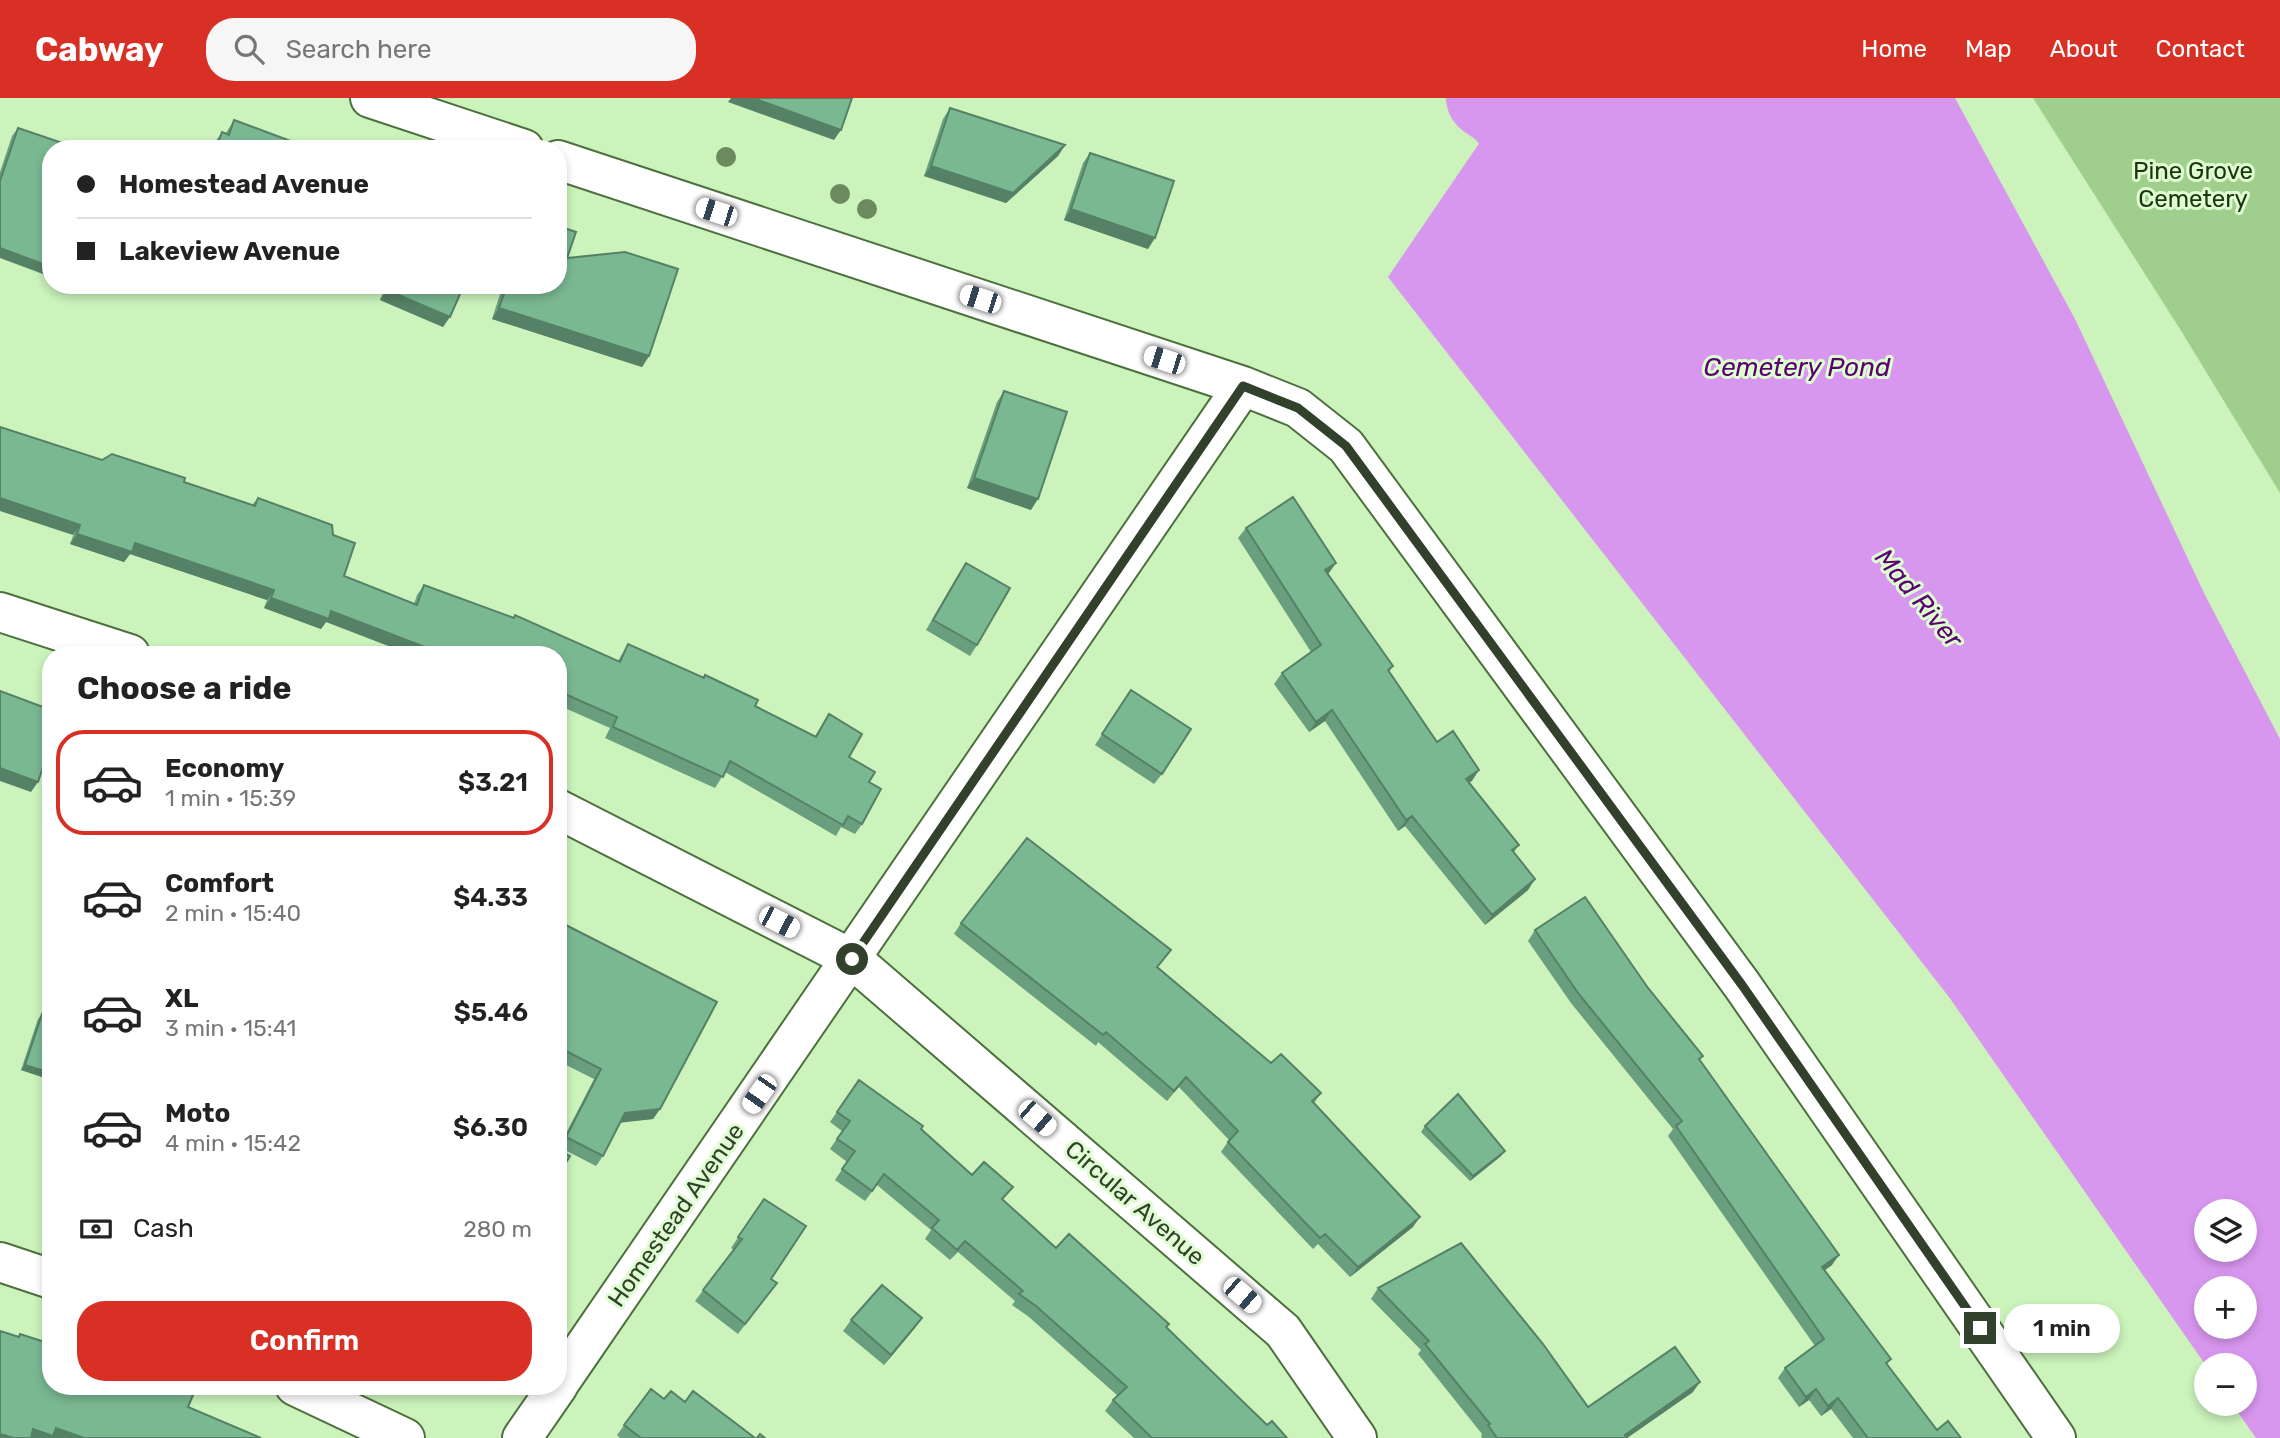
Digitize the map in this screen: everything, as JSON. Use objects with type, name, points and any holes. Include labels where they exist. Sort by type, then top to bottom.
[{"type":"street","points":[[370,98],[497,140]]},
{"type":"street","points":[[567,163],[1243,386],[1298,408],[1346,446],[1742,985],[2056,1438]]},
{"type":"street","name":"Homestead Avenue","points":[[567,1373],[1243,386]]},
{"type":"street","points":[[0,612],[105,646]]},
{"type":"street","name":"Circular Avenue","points":[[567,814],[852,959],[1283,1331],[1357,1438]]},
{"type":"street","points":[[0,1262],[42,1276]]},
{"type":"street","points":[[314,1395],[405,1438]]},
{"type":"street","name":"Homestead Avenue","points":[[522,1438],[552,1395]]},
{"type":"green space","name":"Pine Grove Cemetery","points":[[2033,98],[2280,98],[2280,493],[2180,329]]},
{"type":"water","name":"Cemetery Pond","points":[[1510,98],[1955,98],[2075,319],[2205,595],[2280,739],[2280,1438],[2256,1438],[2240,1416],[2257,1416],[2257,1353],[2197,1353],[1949,997],[1388,277]]},
{"type":"building","points":[[753,98],[852,98],[841,130]]},
{"type":"building","points":[[950,108],[1065,145],[1013,193],[931,166]]},
{"type":"building","points":[[234,120],[288,140],[219,140],[222,132],[229,135]]},
{"type":"building","points":[[18,128],[53,140],[42,140],[42,264],[0,248],[0,181]]},
{"type":"building","points":[[1090,153],[1174,181],[1155,238],[1071,209]]},
{"type":"building","points":[[567,229],[576,232],[567,258]]},
{"type":"building","points":[[625,252],[678,269],[649,356],[499,308],[504,294],[567,294],[567,258]]},
{"type":"building","points":[[396,294],[460,294],[450,317]]},
{"type":"building","points":[[1004,391],[1067,412],[1038,499],[974,478]]},
{"type":"building","points":[[0,427],[102,460],[112,454],[185,478],[184,482],[255,506],[258,498],[332,525],[333,535],[355,543],[344,576],[417,605],[424,585],[514,618],[515,615],[620,662],[628,644],[758,700],[755,706],[816,737],[829,714],[862,734],[849,757],[875,772],[869,782],[881,789],[862,824],[848,816],[843,825],[730,761],[723,777],[613,727],[617,717],[567,695],[567,646],[422,646],[331,611],[329,619],[271,598],[274,590],[135,543],[132,552],[77,534],[80,525],[0,498]]},
{"type":"building","points":[[1293,497],[1336,563],[1325,570],[1393,666],[1388,670],[1437,742],[1453,731],[1479,770],[1466,779],[1519,845],[1512,850],[1535,879],[1492,915],[1412,816],[1406,820],[1332,710],[1316,722],[1282,673],[1321,645],[1246,528]]},
{"type":"building","points":[[966,563],[1010,588],[977,645],[933,620]]},
{"type":"building","points":[[1131,690],[1191,729],[1162,774],[1102,734]]},
{"type":"building","points":[[0,691],[42,707],[42,770],[38,782],[0,768]]},
{"type":"building","points":[[1027,838],[1171,950],[1157,967],[1271,1063],[1281,1054],[1321,1093],[1312,1101],[1420,1217],[1358,1267],[1325,1234],[1320,1238],[1228,1142],[1238,1131],[1186,1077],[1174,1091],[1106,1032],[1103,1035],[961,923]]},
{"type":"building","points":[[1585,897],[1648,988],[1703,1056],[1699,1059],[1839,1255],[1822,1267],[1891,1359],[1886,1363],[1937,1430],[1948,1421],[1961,1438],[1868,1438],[1838,1398],[1828,1406],[1816,1389],[1806,1397],[1785,1368],[1824,1339],[1676,1126],[1682,1121],[1578,993],[1535,930]]},
{"type":"building","points":[[567,926],[717,1002],[660,1109],[625,1113],[603,1156],[567,1138],[601,1069],[567,1052]]},
{"type":"building","points":[[42,1014],[42,1070],[25,1065]]},
{"type":"building","points":[[859,1080],[923,1126],[921,1129],[972,1175],[984,1162],[1013,1187],[1002,1199],[1056,1248],[1069,1234],[1169,1324],[1166,1327],[1267,1425],[1272,1421],[1287,1438],[1152,1438],[1113,1400],[1127,1387],[1019,1294],[1023,1291],[965,1241],[957,1250],[932,1228],[939,1220],[884,1174],[872,1191],[842,1169],[855,1151],[837,1139],[850,1121],[837,1112]]},
{"type":"building","points":[[1458,1094],[1505,1151],[1473,1176],[1425,1126]]},
{"type":"building","points":[[764,1199],[806,1226],[771,1279],[777,1283],[745,1324],[703,1290],[742,1239],[738,1237]]},
{"type":"building","points":[[1461,1243],[1543,1344],[1588,1407],[1675,1347],[1700,1382],[1625,1435],[1627,1438],[1497,1438],[1488,1425],[1490,1424],[1425,1344],[1429,1341],[1378,1288]]},
{"type":"building","points":[[882,1285],[922,1318],[891,1355],[851,1320]]},
{"type":"building","points":[[0,1331],[42,1341],[42,1395],[193,1395],[188,1407],[261,1438],[84,1438],[56,1428],[53,1436],[33,1429],[31,1438],[14,1438],[0,1434]]},
{"type":"building","points":[[651,1389],[664,1399],[671,1391],[685,1402],[693,1391],[755,1438],[641,1438],[624,1425]]},
{"type":"waterway","name":"Mad River","points":[[1486,98],[1502,109],[1574,193]]},
{"type":"route","points":[[852,959],[1243,386],[1298,408],[1346,446],[1742,985],[1980,1328]]}]
